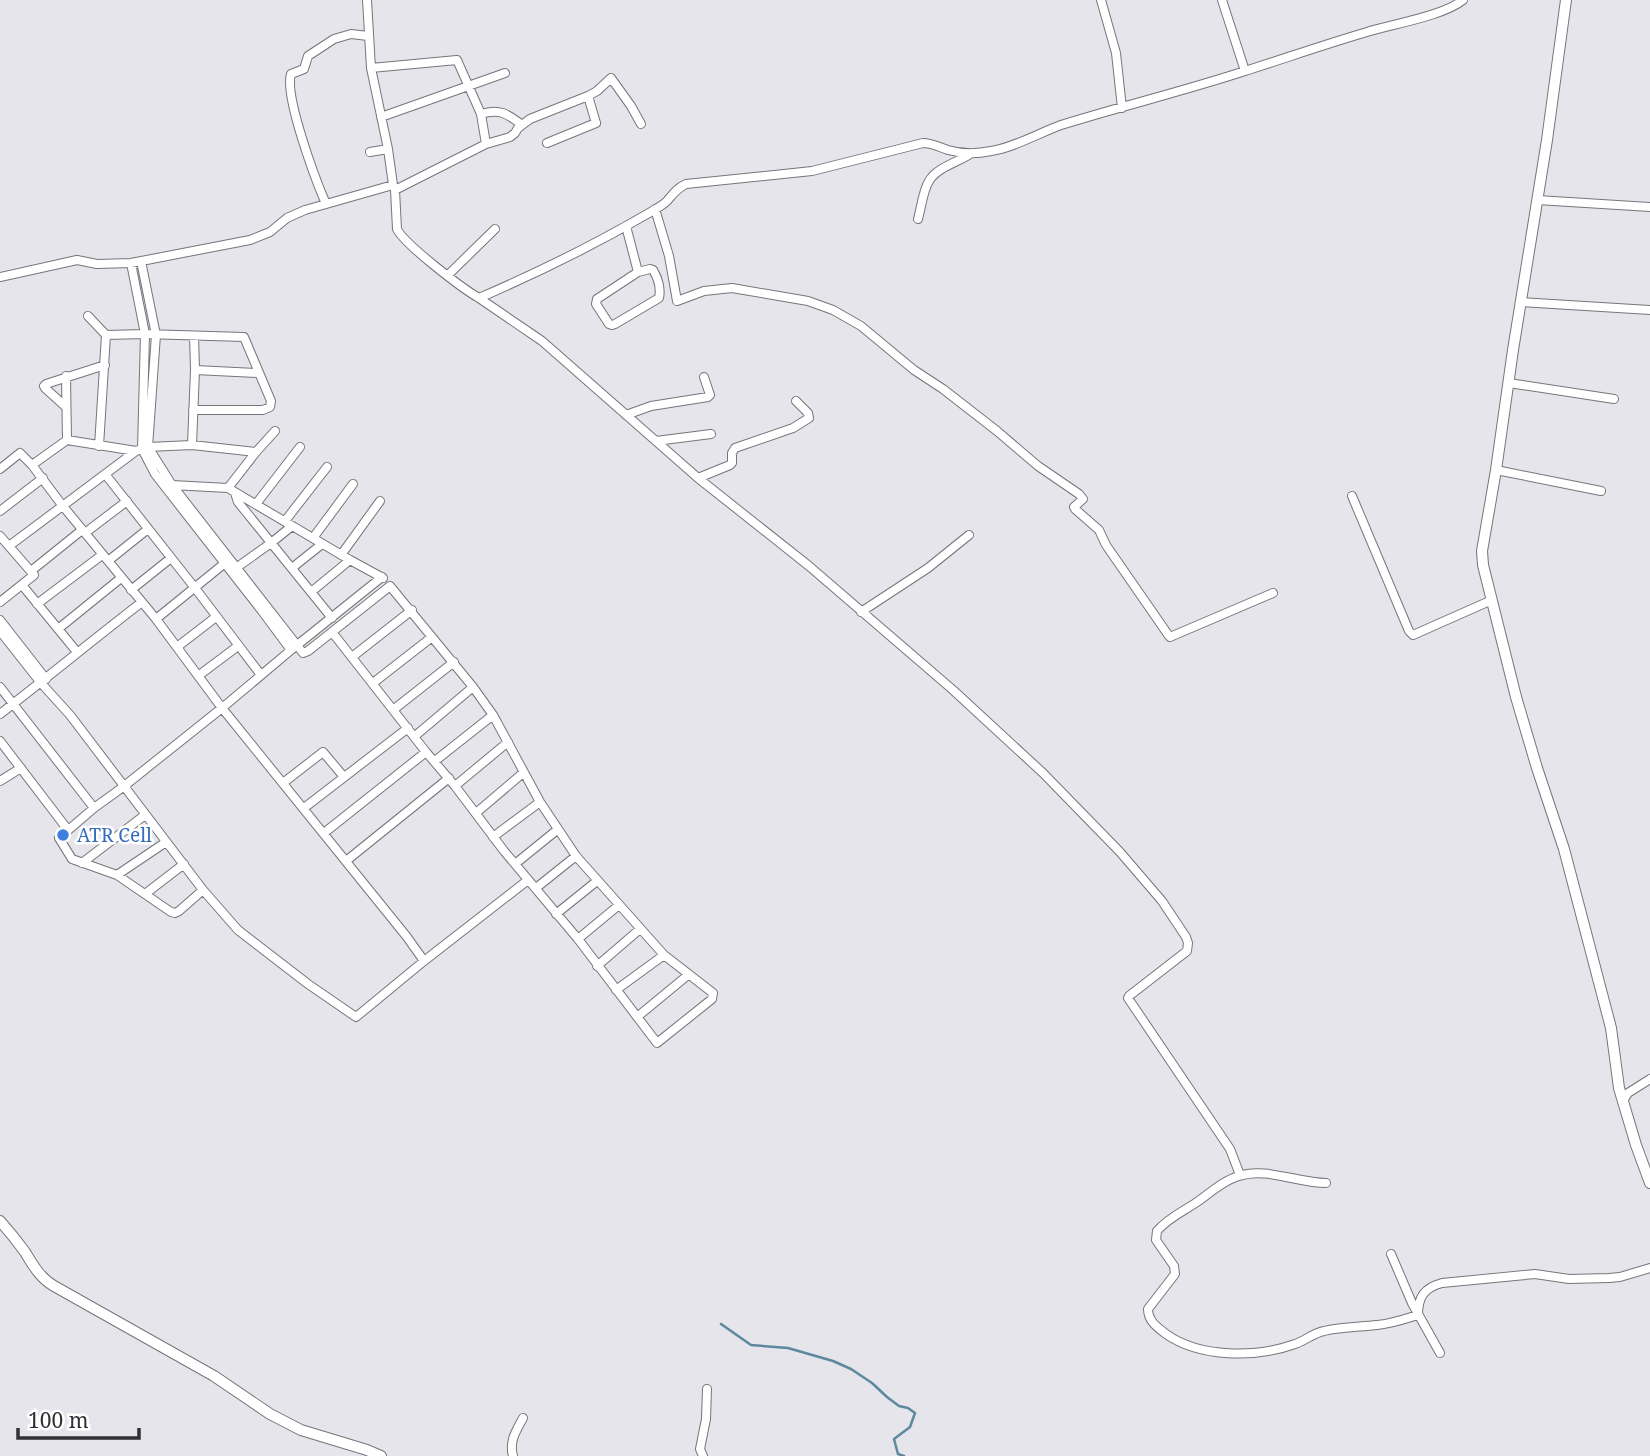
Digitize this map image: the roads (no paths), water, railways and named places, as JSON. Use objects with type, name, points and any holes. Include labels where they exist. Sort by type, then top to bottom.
[{"type":"main road","points":[[1566,0],[1538,200],[1482,551],[1483,565],[1516,696],[1563,849],[1611,1028],[1619,1088],[1650,1183]]},
{"type":"main road","points":[[0,1221],[46,1282],[215,1376],[270,1414],[301,1430],[381,1456]]},
{"type":"street","points":[[367,0],[371,68],[388,149],[399,235],[479,298],[542,341],[698,478],[809,566],[953,690],[1042,773],[1120,852],[1162,901],[1188,943],[1187,951],[1128,998],[1230,1149],[1240,1175]]},
{"type":"street","points":[[1101,0],[1116,53],[1122,108]]},
{"type":"street","points":[[1222,0],[1245,71]]},
{"type":"street","points":[[479,298],[526,278],[626,226],[666,203],[680,187],[695,182],[811,171],[923,143],[951,151],[972,153],[995,150],[1059,126],[1449,8],[1463,0]]},
{"type":"street","points":[[326,204],[316,182],[293,104],[289,80],[291,74],[304,69],[308,56],[334,39],[351,34],[368,36]]},
{"type":"street","points":[[371,68],[457,60],[481,114],[486,144]]},
{"type":"street","points":[[381,117],[505,73]]},
{"type":"street","points":[[0,277],[77,260],[96,264],[131,263],[250,240],[270,232],[287,218],[305,210],[365,192],[394,187],[486,144],[510,137],[530,119],[588,96],[611,78],[640,124]]},
{"type":"street","points":[[547,143],[596,123],[588,96]]},
{"type":"street","points":[[481,114],[503,111],[522,125]]},
{"type":"street","points":[[370,152],[388,149]]},
{"type":"street","points":[[918,219],[929,180],[972,153]]},
{"type":"street","points":[[1538,200],[1650,207]]},
{"type":"street","points":[[655,209],[671,266],[677,302],[704,292],[743,289],[808,300],[861,326],[1043,470],[1083,498],[1075,505],[1075,509],[1100,530],[1105,545],[1170,637],[1273,593]]},
{"type":"street","points":[[626,226],[638,272]]},
{"type":"street","points":[[448,275],[495,229]]},
{"type":"street","points":[[141,261],[156,335],[142,449],[294,647]]},
{"type":"street","points":[[131,263],[145,334],[142,449],[155,474],[225,563],[294,647],[303,653],[390,586]]},
{"type":"street","points":[[653,270],[657,277],[659,298],[615,324],[608,324],[597,299],[638,272],[653,270]]},
{"type":"street","points":[[1521,302],[1650,310]]},
{"type":"street","points":[[88,316],[106,335],[99,446]]},
{"type":"street","points":[[106,335],[244,337],[271,401],[270,407],[263,410],[193,410]]},
{"type":"street","points":[[192,445],[194,336]]},
{"type":"street","points":[[66,407],[44,386],[66,376],[105,365]]},
{"type":"street","points":[[195,370],[258,373]]},
{"type":"street","points":[[66,376],[67,440]]},
{"type":"street","points":[[626,415],[651,405],[708,397],[710,395],[704,377]]},
{"type":"street","points":[[1509,383],[1614,399]]},
{"type":"street","points":[[698,478],[730,465],[732,453],[736,448],[793,428],[809,418],[796,401]]},
{"type":"street","points":[[231,491],[256,452],[275,431]]},
{"type":"street","points":[[656,441],[711,434]]},
{"type":"street","points":[[32,465],[67,440],[99,446],[142,449],[192,445],[256,452]]},
{"type":"street","points":[[256,504],[300,447]]},
{"type":"street","points":[[9,545],[142,449]]},
{"type":"street","points":[[0,470],[20,453],[32,465],[424,961]]},
{"type":"street","points":[[236,568],[271,543],[288,524],[327,467]]},
{"type":"street","points":[[1496,470],[1601,491]]},
{"type":"street","points":[[105,474],[261,675]]},
{"type":"street","points":[[0,511],[43,478]]},
{"type":"street","points":[[313,538],[354,484]]},
{"type":"street","points":[[172,485],[231,491],[382,577],[454,662],[493,715],[540,802],[576,856],[664,955],[712,993],[712,999],[657,1043],[578,939],[493,837],[332,632]]},
{"type":"street","points":[[231,491],[331,618]]},
{"type":"street","points":[[1352,496],[1413,635],[1492,600]]},
{"type":"street","points":[[31,570],[127,501]]},
{"type":"street","points":[[341,555],[380,501]]},
{"type":"street","points":[[37,604],[148,529]]},
{"type":"street","points":[[861,612],[928,568],[969,535]]},
{"type":"street","points":[[0,536],[34,575],[0,602]]},
{"type":"street","points":[[292,568],[322,544]]},
{"type":"street","points":[[131,590],[172,558]]},
{"type":"street","points":[[311,592],[350,560]]},
{"type":"street","points":[[156,619],[225,563]]},
{"type":"street","points":[[204,890],[174,913],[117,875],[72,859],[60,836],[382,577]]},
{"type":"street","points":[[58,629],[121,578]]},
{"type":"street","points":[[22,585],[77,652]]},
{"type":"street","points":[[0,714],[142,602]]},
{"type":"street","points":[[352,657],[412,610]]},
{"type":"street","points":[[177,648],[216,617]]},
{"type":"street","points":[[0,620],[43,681]]},
{"type":"street","points":[[0,631],[43,681],[166,842],[238,930],[356,1017],[528,880]]},
{"type":"street","points":[[373,683],[432,637]]},
{"type":"street","points":[[198,676],[238,646]]},
{"type":"street","points":[[393,710],[454,662]]},
{"type":"street","points":[[0,687],[93,808]]},
{"type":"street","points":[[415,736],[473,687]]},
{"type":"street","points":[[435,761],[493,715]]},
{"type":"street","points":[[304,808],[408,728]]},
{"type":"street","points":[[0,741],[68,830]]},
{"type":"street","points":[[455,786],[508,742]]},
{"type":"street","points":[[283,783],[323,752],[344,777]]},
{"type":"street","points":[[324,833],[426,752]]},
{"type":"street","points":[[0,782],[21,768]]},
{"type":"street","points":[[476,813],[523,773]]},
{"type":"street","points":[[346,861],[449,778]]},
{"type":"street","points":[[493,837],[540,802]]},
{"type":"street","points":[[82,863],[145,815]]},
{"type":"street","points":[[515,864],[557,830]]},
{"type":"street","points":[[117,875],[166,842]]},
{"type":"street","points":[[536,888],[576,856]]},
{"type":"street","points":[[145,894],[184,864]]},
{"type":"street","points":[[556,915],[597,881]]},
{"type":"street","points":[[578,939],[619,905]]},
{"type":"street","points":[[597,966],[640,929]]},
{"type":"street","points":[[616,990],[664,955]]},
{"type":"street","points":[[637,1017],[688,975]]},
{"type":"street","points":[[1623,1101],[1628,1093],[1650,1079]]},
{"type":"street","points":[[1326,1183],[1270,1175],[1240,1175],[1170,1219],[1157,1231],[1156,1240],[1175,1270],[1173,1278],[1148,1310],[1155,1326],[1176,1341],[1202,1349],[1236,1354],[1272,1351],[1322,1331],[1390,1323],[1418,1315]]},
{"type":"street","points":[[1391,1254],[1403,1285],[1440,1353]]},
{"type":"street","points":[[1418,1315],[1419,1301],[1424,1291],[1442,1283],[1535,1274],[1569,1279],[1609,1278],[1650,1268]]},
{"type":"street","points":[[703,1456],[700,1448],[706,1419],[707,1389]]},
{"type":"street","points":[[513,1456],[512,1440],[523,1418]]},
{"type":"waterway","points":[[721,1324],[751,1345],[788,1348],[851,1369],[899,1406],[915,1413],[910,1427],[894,1439],[898,1454],[904,1456]]},
{"type":"place","name":"ATR Cell","points":[[63,835]]}]
